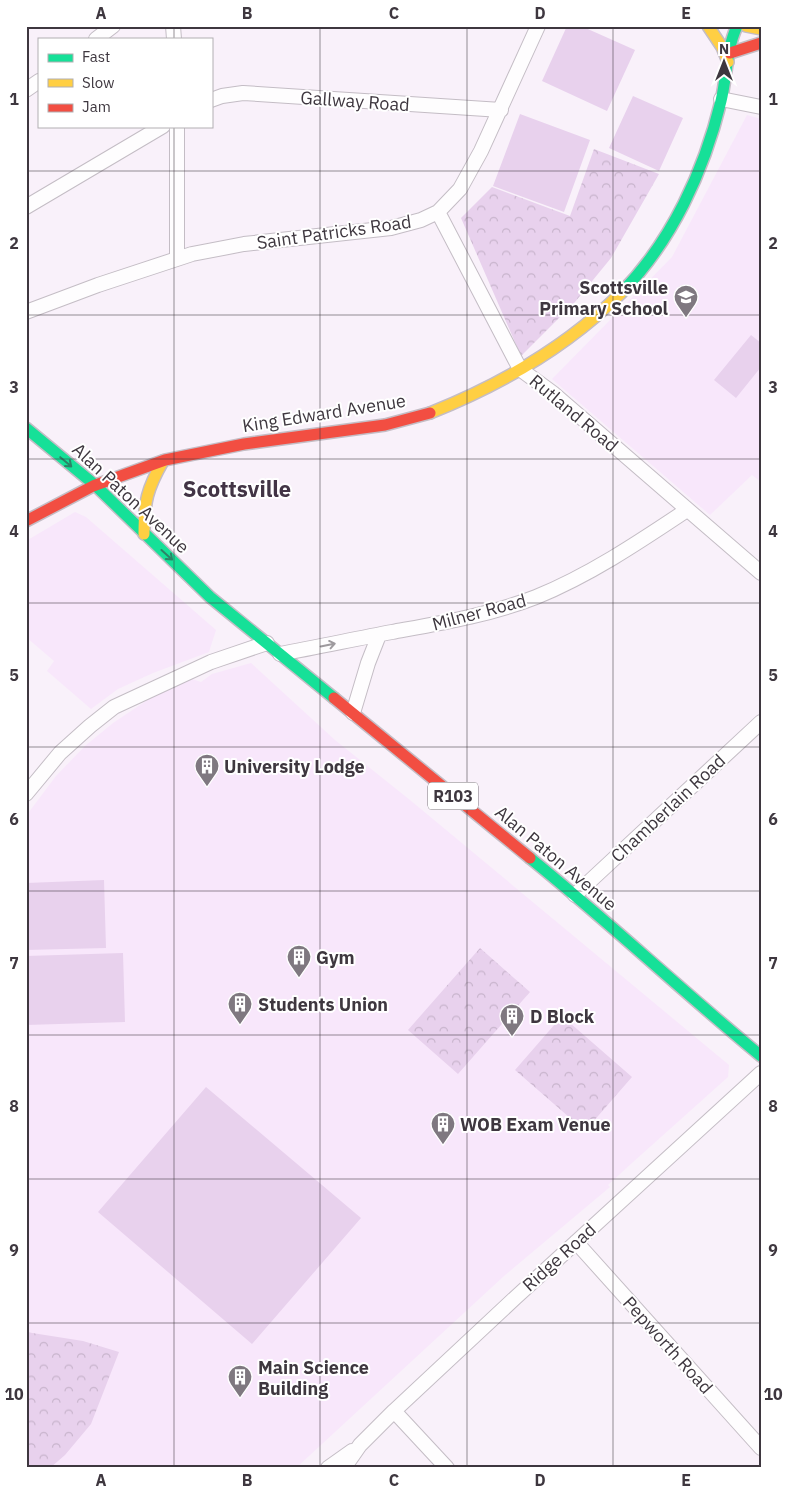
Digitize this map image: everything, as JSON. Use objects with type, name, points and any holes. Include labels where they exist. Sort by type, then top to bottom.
[{"type":"main road","points":[[708,26],[729,58],[761,43]]},
{"type":"main road","points":[[746,26],[759,28]]},
{"type":"main road","name":"King Edward Avenue","points":[[26,521],[75,485],[94,485],[164,461],[249,442],[354,430],[416,418],[466,398],[520,369],[557,346],[624,290],[646,266],[672,225],[706,148],[721,99],[729,58],[732,29]]},
{"type":"main road","name":"Alan Paton Avenue","points":[[26,428],[94,485],[139,539],[187,573],[210,597],[575,895],[693,1000],[761,1056]]},
{"type":"main road","name":"Alan Paton Avenue","points":[[26,439],[94,502]]},
{"type":"main road","points":[[139,539],[146,492],[164,461]]},
{"type":"main road","name":"Alan Paton Avenue","points":[[153,557],[185,584],[210,597]]},
{"type":"street","points":[[97,38],[113,26]]},
{"type":"street","name":"Saint Patricks Road","points":[[26,312],[178,257],[244,244],[391,228],[422,220],[438,212],[460,189],[501,110],[538,26]]},
{"type":"street","points":[[26,90],[38,82]]},
{"type":"street","name":"Gallway Road","points":[[212,100],[243,93],[501,110]]},
{"type":"street","points":[[721,99],[761,107]]},
{"type":"street","points":[[26,207],[160,128]]},
{"type":"street","points":[[178,128],[178,257]]},
{"type":"street","name":"Rutland Road","points":[[438,212],[520,369],[554,394],[761,573]]},
{"type":"street","name":"Milner Road","points":[[280,654],[494,611],[537,596],[582,575],[622,553],[687,510]]},
{"type":"street","points":[[353,713],[368,663],[379,635]]},
{"type":"street","points":[[26,794],[60,753],[90,726],[114,708],[211,662],[267,643]]},
{"type":"street","name":"Chamberlain Road","points":[[575,895],[761,722]]},
{"type":"street","name":"Ridge Road","points":[[328,1468],[360,1445],[576,1242],[761,1073]]},
{"type":"street","name":"Pepworth Road","points":[[576,1242],[761,1448]]},
{"type":"street","points":[[394,1411],[447,1468]]},
{"type":"street","name":"Ridge Road","points":[[344,1468],[360,1445]]},
{"type":"shaded area","name":"Scottsville Primary School","points":[[747,115],[761,119],[761,482],[752,475],[710,515],[552,379],[672,257]]},
{"type":"shaded area","points":[[75,512],[86,517],[216,630],[209,652],[153,673],[118,689],[91,709],[47,671],[54,661],[26,637],[26,541]]},
{"type":"shaded area","points":[[251,663],[335,740],[729,1065],[728,1077],[608,1185],[610,1187],[504,1276],[296,1468],[26,1468],[26,816],[56,776],[85,746],[113,723],[152,697],[192,679],[201,682],[212,674]]},
{"type":"green space","points":[[567,26],[581,26],[635,50],[607,111],[542,81]]},
{"type":"green space","points":[[633,96],[683,118],[659,171],[609,148]]},
{"type":"green space","points":[[520,114],[590,140],[564,212],[493,186]]},
{"type":"green space","points":[[594,149],[659,174],[611,258],[575,302],[521,356],[461,218],[492,187],[570,216]]},
{"type":"green space","points":[[751,335],[761,343],[761,367],[736,398],[714,380]]},
{"type":"green space","points":[[104,880],[106,948],[26,950],[26,883]]},
{"type":"green space","points":[[480,948],[530,992],[458,1074],[408,1030]]},
{"type":"green space","points":[[123,953],[125,1022],[26,1025],[26,956]]},
{"type":"green space","points":[[562,1016],[632,1077],[585,1131],[515,1070]]},
{"type":"green space","points":[[206,1087],[361,1218],[252,1344],[98,1212]]},
{"type":"green space","points":[[26,1332],[83,1341],[119,1352],[91,1424],[65,1455],[50,1468],[26,1468]]},
{"type":"traffic: fast","points":[[621,293],[656,251],[671,228],[695,179],[714,127],[723,92],[733,35],[737,26]]},
{"type":"traffic: fast","points":[[26,428],[95,485],[210,597],[334,698]]},
{"type":"traffic: fast","points":[[530,858],[761,1056]]},
{"type":"traffic: slow","points":[[708,26],[722,47],[728,62]]},
{"type":"traffic: slow","points":[[746,26],[761,29]]},
{"type":"traffic: slow","points":[[430,413],[482,390],[532,363],[578,331],[621,293]]},
{"type":"traffic: slow","points":[[144,534],[147,496],[163,461]]},
{"type":"traffic: jam","points":[[730,53],[761,43]]},
{"type":"traffic: jam","points":[[26,521],[93,486],[165,460],[244,444],[385,425],[430,413]]},
{"type":"traffic: jam","points":[[334,698],[530,858]]},
{"type":"place","name":"Scottsville Primary School","points":[[686,318]]},
{"type":"place","name":"University Lodge","points":[[207,787]]},
{"type":"place","name":"Gym","points":[[299,978]]},
{"type":"place","name":"Students Union","points":[[240,1025]]},
{"type":"place","name":"D Block","points":[[512,1037]]},
{"type":"place","name":"WOB Exam Venue","points":[[443,1145]]},
{"type":"place","name":"Main Science Building","points":[[240,1398]]},
{"type":"district","name":"Scottsville","points":[[237,488]]}]
